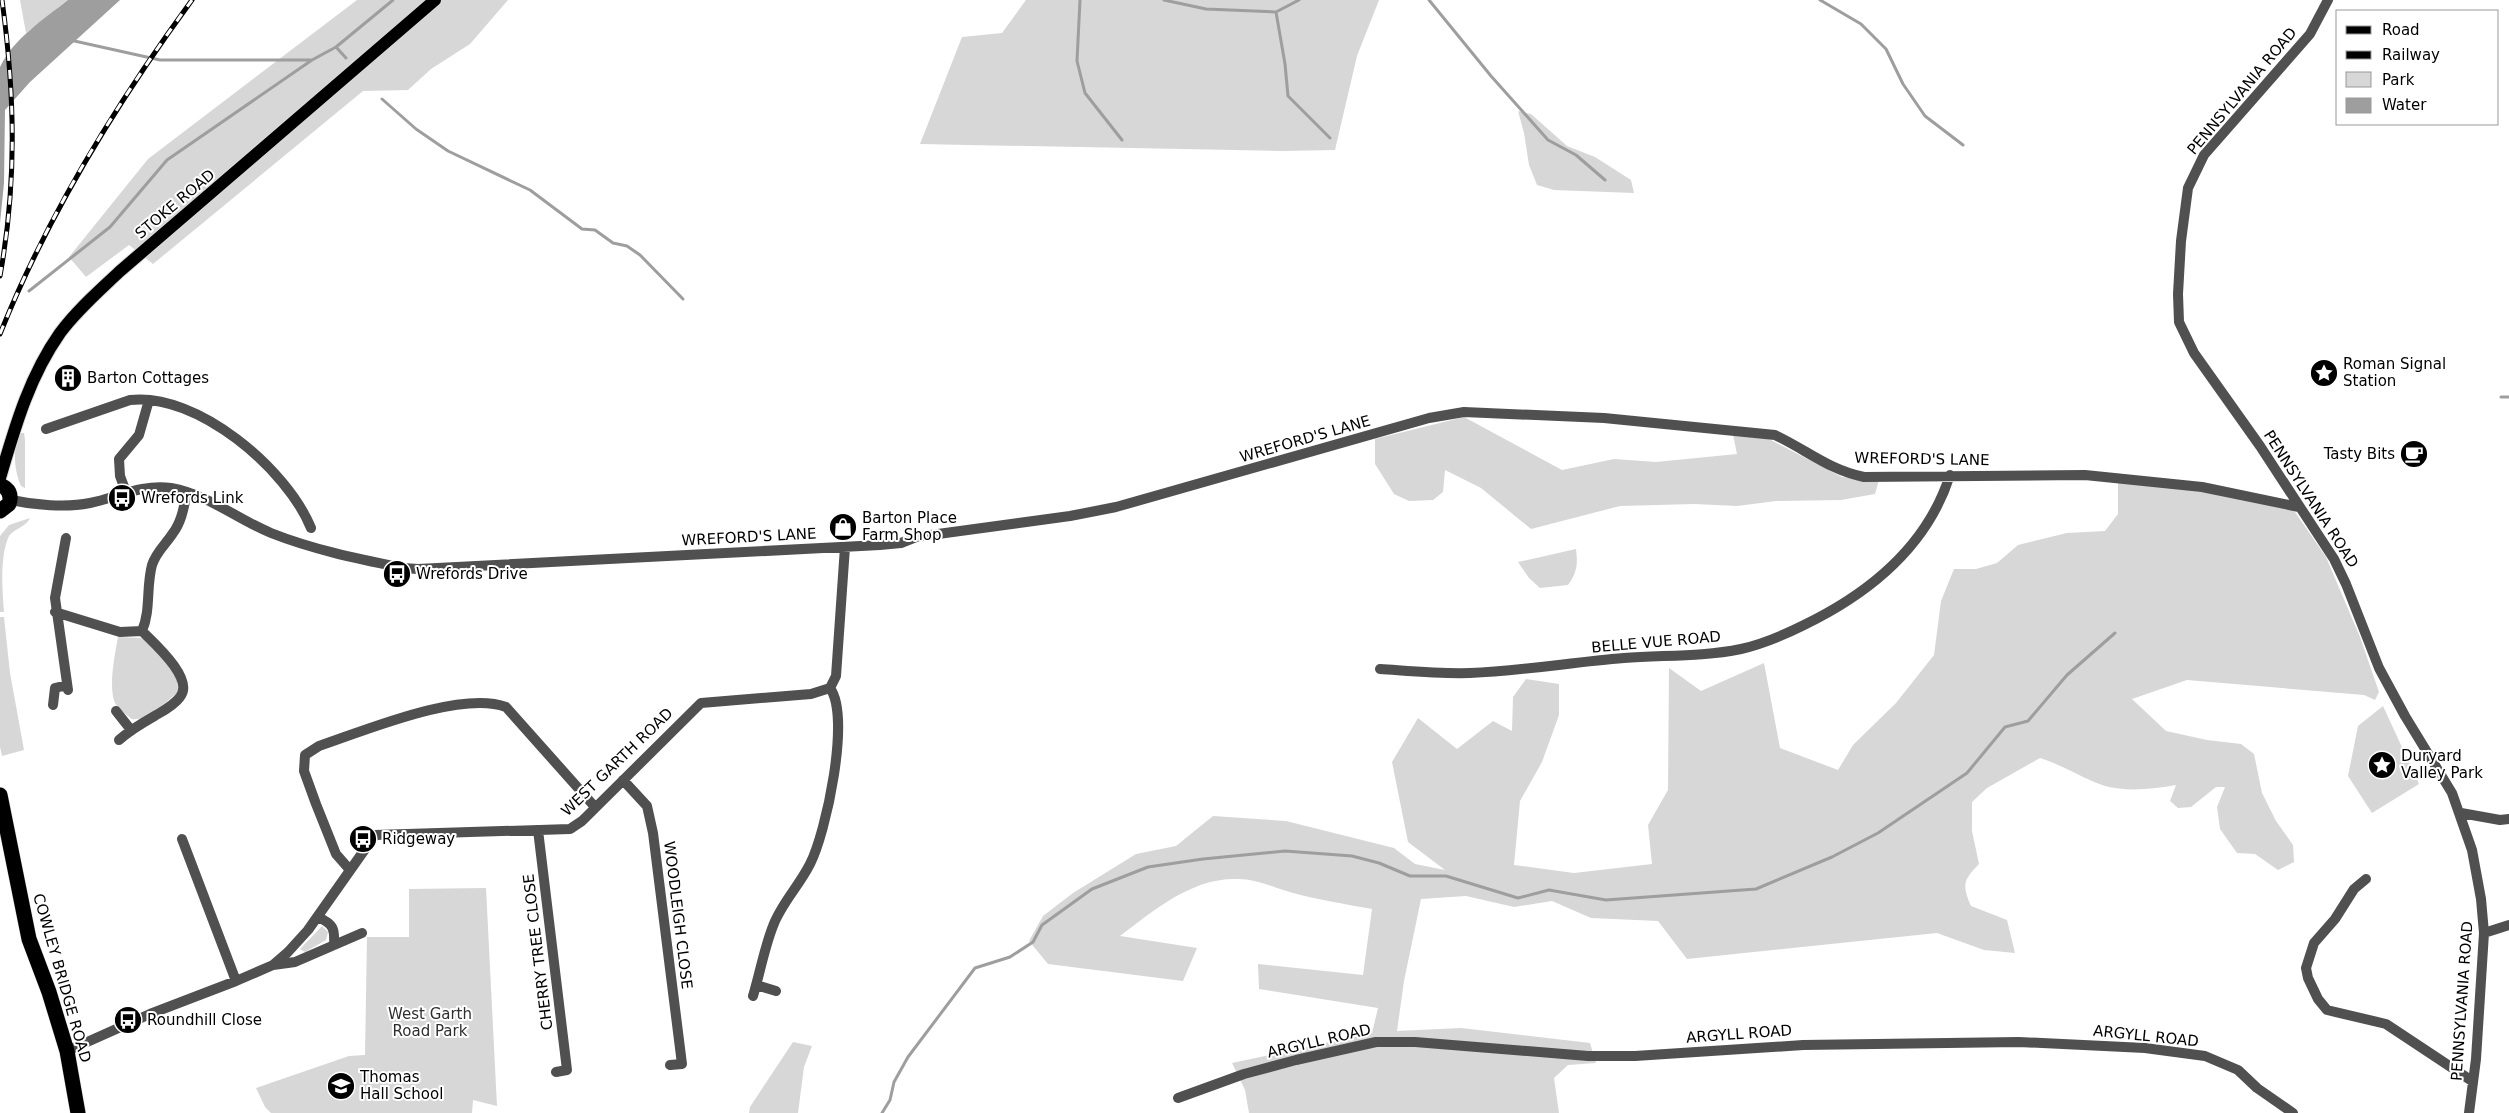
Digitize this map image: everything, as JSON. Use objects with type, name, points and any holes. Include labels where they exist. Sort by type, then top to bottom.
[{"type":"highway","points":[[0,484],[9,491],[5,506]]},
{"type":"highway","name":"COWLEY BRIDGE ROAD","points":[[0,795],[29,939],[49,992],[67,1051],[78,1113]]},
{"type":"main road","name":"STOKE ROAD","points":[[0,478],[14,428],[27,393],[50,348],[75,315],[119,272],[435,0]]},
{"type":"street","name":"PENNSYLVANIA ROAD","points":[[2328,0],[2310,34],[2198,164],[2188,188],[2178,294],[2178,322],[2194,353],[2260,446],[2334,559],[2379,668],[2405,716],[2452,793],[2461,812],[2474,858],[2481,899],[2484,934],[2476,1059],[2469,1113]]},
{"type":"street","points":[[46,429],[130,400],[149,400],[174,404],[213,425],[247,448],[278,476],[307,518],[311,528]]},
{"type":"street","points":[[126,492],[120,476],[119,459],[139,435],[149,400]]},
{"type":"street","name":"WREFORD'S LANE","points":[[5,506],[88,504],[126,492],[158,487],[187,492],[210,500],[255,526],[313,548],[404,568],[418,569],[846,547],[901,543],[916,538],[1060,518],[1116,507],[1429,418],[1464,412],[1604,418],[1776,435],[1796,445],[1826,465],[1846,474],[1864,477],[2085,475],[2202,487],[2299,507]]},
{"type":"street","name":"BELLE VUE ROAD","points":[[1380,669],[1445,673],[1496,671],[1624,658],[1699,656],[1742,649],[1766,642],[1845,604],[1888,571],[1916,541],[1943,498],[1950,476]]},
{"type":"street","points":[[142,631],[148,612],[152,565],[157,554],[174,532],[182,515],[187,492]]},
{"type":"street","points":[[53,705],[55,688],[68,687],[54,598],[66,538]]},
{"type":"street","points":[[753,996],[773,926],[810,863],[820,839],[836,762],[838,705],[830,688],[836,676],[846,547]]},
{"type":"street","points":[[55,612],[120,632],[142,631]]},
{"type":"street","points":[[120,740],[131,730],[180,698],[184,688],[182,679],[175,667],[142,631]]},
{"type":"street","name":"WEST GARTH ROAD","points":[[67,1051],[150,1014],[272,965],[288,952],[318,916],[375,835],[570,829],[702,703],[811,694],[830,688]]},
{"type":"street","points":[[350,870],[336,854],[316,804],[304,771],[306,755],[318,746],[425,710],[478,704],[498,704],[506,707],[595,807]]},
{"type":"street","points":[[116,711],[131,730]]},
{"type":"street","name":"WOODLEIGH CLOSE","points":[[623,780],[644,802],[649,812],[687,1064],[670,1065]]},
{"type":"street","points":[[2461,812],[2500,820],[2509,819]]},
{"type":"street","name":"CHERRY TREE CLOSE","points":[[538,830],[572,1069],[556,1072]]},
{"type":"street","points":[[182,839],[236,981]]},
{"type":"street","points":[[2366,879],[2354,889],[2335,919],[2314,943],[2306,968],[2315,993],[2327,1010],[2386,1024],[2472,1081]]},
{"type":"street","points":[[318,916],[334,928],[334,945]]},
{"type":"street","points":[[2484,934],[2509,925]]},
{"type":"street","name":"WEST GARTH ROAD","points":[[272,965],[295,962],[362,933]]},
{"type":"street","points":[[756,985],[776,991]]},
{"type":"street","name":"ARGYLL ROAD","points":[[1178,1098],[1253,1072],[1376,1042],[1424,1043],[1588,1056],[1635,1056],[1804,1045],[2020,1042],[2145,1048],[2204,1056],[2238,1070],[2257,1088],[2293,1113]]},
{"type":"green space","points":[[20,0],[68,0],[26,33]]},
{"type":"green space","points":[[357,0],[508,0],[470,44],[431,69],[408,90],[363,91],[153,264],[129,245],[86,277],[69,257],[148,159]]},
{"type":"green space","points":[[1026,0],[1379,0],[1357,56],[1335,150],[1282,151],[920,144],[962,37],[1002,33]]},
{"type":"green space","points":[[1518,111],[1531,114],[1567,146],[1595,157],[1631,180],[1634,193],[1554,190],[1537,185],[1529,165]]},
{"type":"green space","points":[[1464,417],[1562,470],[1614,459],[1656,462],[1737,454],[1733,435],[1767,438],[1842,477],[1879,480],[1875,494],[1841,500],[1776,501],[1737,506],[1694,504],[1620,506],[1531,529],[1481,488],[1445,470],[1443,492],[1433,500],[1409,501],[1394,494],[1375,464],[1375,439]]},
{"type":"green space","points":[[21,433],[24,433],[25,440],[25,488],[21,486],[15,459],[16,445]]},
{"type":"green space","points":[[2118,483],[2205,491],[2293,509],[2326,557],[2360,637],[2379,692],[2375,700],[2364,695],[2187,680],[2132,699],[2166,731],[2207,740],[2241,744],[2254,754],[2262,793],[2276,821],[2293,845],[2294,862],[2278,870],[2255,854],[2237,853],[2220,829],[2217,807],[2225,787],[2216,787],[2191,807],[2178,808],[2170,801],[2176,785],[2140,789],[2113,788],[2040,758],[1987,788],[1972,802],[1972,831],[1979,864],[1967,879],[1966,893],[1971,906],[2007,920],[2015,953],[1984,950],[1937,933],[1687,959],[1658,921],[1591,918],[1552,901],[1514,907],[1466,896],[1421,899],[1404,981],[1397,1031],[1461,1028],[1590,1043],[1596,1063],[1568,1065],[1554,1078],[1559,1113],[1249,1113],[1245,1090],[1232,1063],[1372,1033],[1378,1008],[1259,989],[1258,964],[1363,975],[1372,909],[1332,902],[1245,879],[1205,883],[1160,906],[1120,936],[1197,948],[1183,981],[1048,964],[1029,941],[1043,916],[1073,893],[1136,854],[1176,846],[1213,816],[1286,821],[1394,848],[1415,864],[1445,870],[1408,842],[1392,762],[1418,718],[1457,749],[1493,721],[1512,731],[1513,697],[1526,679],[1559,684],[1559,715],[1542,762],[1520,801],[1514,865],[1574,873],[1652,864],[1648,825],[1668,790],[1669,668],[1701,691],[1764,663],[1780,748],[1838,770],[1853,745],[1896,703],[1934,655],[1941,601],[1954,569],[1976,569],[1997,563],[2018,545],[2067,533],[2105,531],[2118,514]]},
{"type":"green space","points":[[30,518],[11,533],[6,544],[2,572],[4,612],[0,612],[0,536],[9,525]]},
{"type":"green space","points":[[1576,549],[1576,568],[1568,585],[1540,588],[1529,578],[1518,562]]},
{"type":"green space","points":[[0,617],[4,617],[10,673],[24,750],[2,756],[0,747]]},
{"type":"green space","points":[[118,637],[142,638],[161,655],[171,668],[178,684],[178,692],[174,696],[149,714],[137,719],[132,719],[120,710],[113,696],[113,670]]},
{"type":"green space","points":[[2383,706],[2419,784],[2372,813],[2348,776],[2358,726]]},
{"type":"green space","name":"West Garth Road Park","points":[[486,888],[497,1106],[473,1100],[472,1113],[271,1113],[265,1107],[256,1088],[349,1056],[365,1055],[367,937],[409,937],[409,889]]},
{"type":"green space","points":[[322,926],[328,932],[326,940],[305,952],[300,949]]},
{"type":"green space","points":[[793,1042],[812,1046],[804,1067],[798,1113],[749,1113],[750,1107]]},
{"type":"water","points":[[68,0],[120,0],[30,82],[5,110],[4,183],[0,223],[0,67],[21,38]]},
{"type":"waterway","points":[[29,291],[110,227],[167,160],[312,60],[336,47],[393,0]]},
{"type":"waterway","points":[[1080,0],[1077,61],[1085,93],[1122,140]]},
{"type":"waterway","points":[[1164,0],[1206,9],[1276,12],[1299,0]]},
{"type":"waterway","points":[[1429,0],[1491,76],[1548,140],[1576,155],[1605,180]]},
{"type":"waterway","points":[[1820,0],[1861,24],[1886,49],[1903,84],[1925,116],[1963,145]]},
{"type":"waterway","points":[[1276,12],[1285,64],[1288,96],[1330,138]]},
{"type":"waterway","points":[[70,40],[160,60],[312,60]]},
{"type":"waterway","points":[[336,47],[346,58]]},
{"type":"waterway","points":[[382,99],[416,129],[448,151],[530,190],[582,229],[595,230],[613,243],[627,246],[640,255],[683,299]]},
{"type":"waterway","points":[[2501,397],[2509,397]]},
{"type":"waterway","points":[[882,1113],[890,1100],[894,1082],[908,1057],[975,968],[1010,957],[1033,942],[1042,925],[1092,889],[1148,867],[1203,859],[1285,851],[1352,856],[1379,863],[1410,876],[1446,876],[1518,898],[1549,890],[1606,900],[1756,889],[1832,857],[1878,833],[1967,773],[2005,727],[2028,721],[2067,675],[2115,633]]},
{"type":"railway","points":[[0,276],[12,172],[12,104],[2,0]]},
{"type":"railway","points":[[0,334],[40,246],[85,161],[137,79],[192,0]]},
{"type":"place","name":"Roman Signal Station","points":[[2324,373]]},
{"type":"place","name":"Barton Cottages","points":[[68,378]]},
{"type":"place","name":"Tasty Bits","points":[[2414,454]]},
{"type":"place","name":"Wrefords Link","points":[[122,498]]},
{"type":"place","name":"Barton Place Farm Shop","points":[[843,527]]},
{"type":"place","name":"Wrefords Drive","points":[[397,574]]},
{"type":"place","name":"Duryard Valley Park","points":[[2382,765]]},
{"type":"place","name":"Ridgeway","points":[[363,839]]},
{"type":"place","name":"Roundhill Close","points":[[128,1020]]},
{"type":"place","name":"Thomas Hall School","points":[[341,1086]]}]
